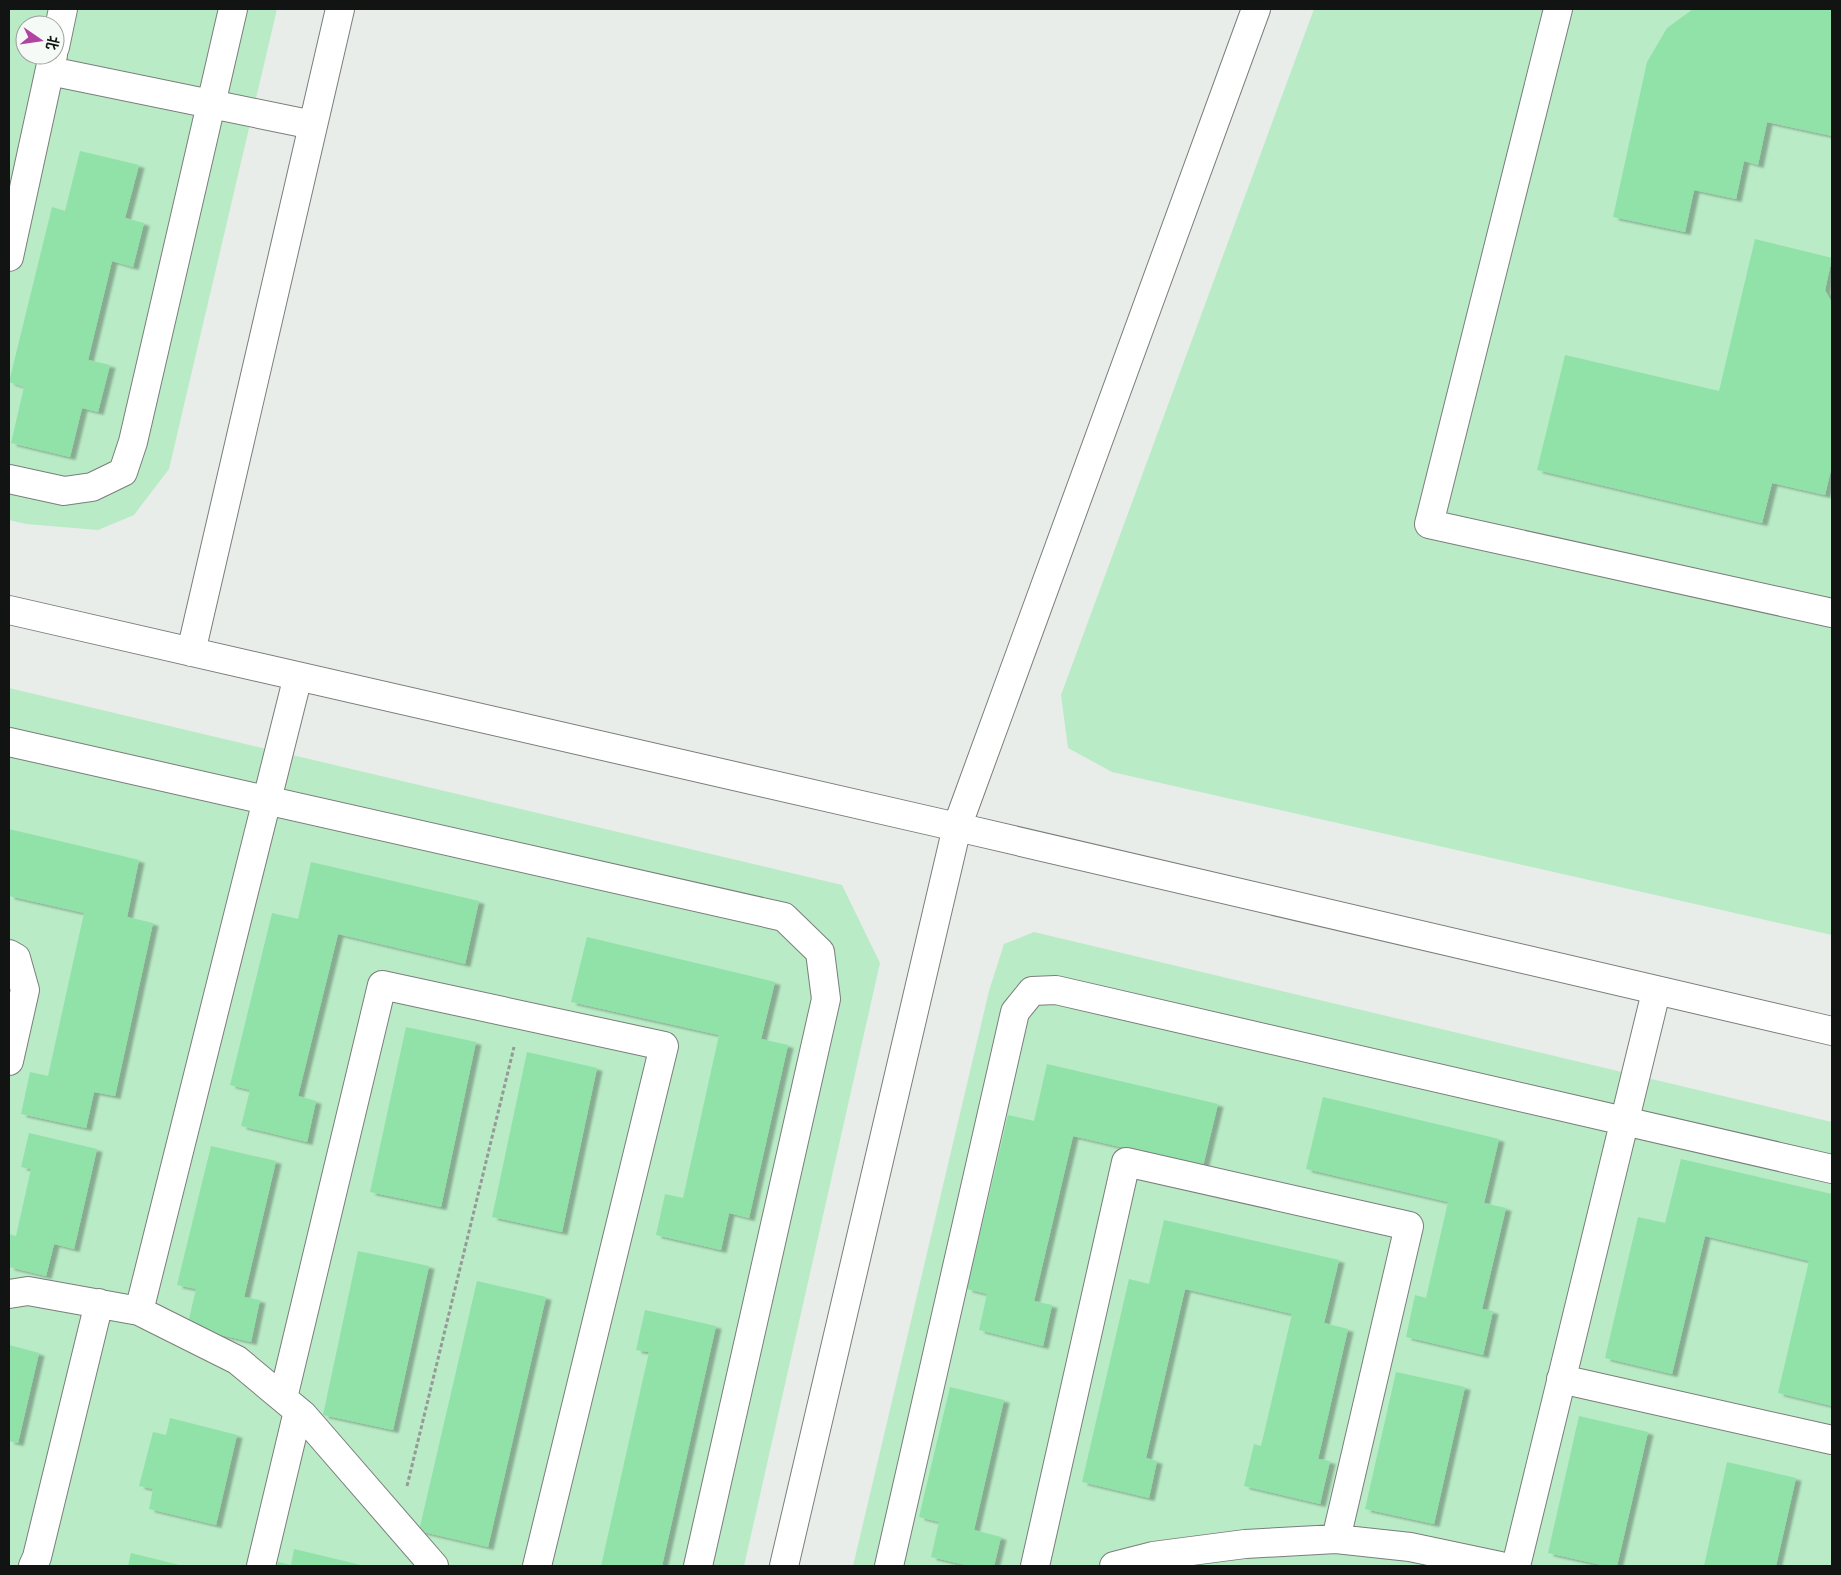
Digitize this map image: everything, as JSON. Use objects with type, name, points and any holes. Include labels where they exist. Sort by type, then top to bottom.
[{"type":"street","points":[[9,479],[64,491],[92,487],[122,472],[133,442],[233,9]]},
{"type":"street","points":[[190,652],[340,9]]},
{"type":"street","points":[[784,1566],[957,828],[1256,9]]},
{"type":"street","points":[[1558,9],[1429,524],[1832,613]]},
{"type":"street","points":[[65,62],[211,106],[313,126]]},
{"type":"street","points":[[9,257],[51,65]]},
{"type":"street","points":[[9,610],[957,828],[1656,992],[1832,1031]]},
{"type":"street","points":[[140,1311],[298,676]]},
{"type":"street","points":[[9,742],[267,802],[784,917],[820,952],[826,999],[698,1566]]},
{"type":"street","points":[[9,954],[16,958],[25,990],[9,1061]]},
{"type":"street","points":[[261,1566],[291,1404],[382,985],[664,1046],[537,1566]]},
{"type":"street","points":[[897,1565],[1015,1012],[1032,991],[1056,990],[1832,1169]]},
{"type":"street","points":[[1516,1566],[1656,992]]},
{"type":"street","points":[[1035,1566],[1126,1162],[1409,1226],[1336,1539]]},
{"type":"street","points":[[9,1294],[28,1291],[140,1311],[237,1360],[291,1404],[398,1525],[413,1556],[434,1566]]},
{"type":"street","points":[[32,1566],[37,1557],[99,1303]]},
{"type":"street","points":[[1561,1379],[1832,1440]]},
{"type":"street","points":[[1114,1566],[1153,1556],[1245,1544],[1336,1539],[1410,1547],[1500,1566]]},
{"type":"path","points":[[398,1525],[522,1015]]},
{"type":"green space","points":[[9,9],[277,9],[169,469],[134,515],[98,530],[26,524],[9,520]]},
{"type":"green space","points":[[1314,9],[1832,9],[1832,935],[1112,772],[1068,748],[1061,695]]},
{"type":"green space","points":[[9,688],[842,885],[880,963],[744,1566],[9,1566]]},
{"type":"green space","points":[[1034,932],[1832,1122],[1832,1566],[853,1566],[989,991],[1004,944]]},
{"type":"building","points":[[1693,9],[1832,10],[1832,136],[1767,122],[1758,165],[1744,161],[1736,199],[1694,190],[1685,232],[1613,217],[1647,62],[1667,28]]},
{"type":"building","points":[[80,151],[139,165],[125,218],[144,223],[133,267],[112,261],[88,360],[110,365],[98,412],[82,408],[70,457],[11,443],[24,387],[9,382],[52,207],[65,211]]},
{"type":"building","points":[[1755,239],[1832,258],[1825,290],[1832,303],[1832,465],[1825,495],[1772,483],[1762,523],[1537,470],[1565,355],[1719,391]]},
{"type":"building","points":[[9,829],[139,860],[127,917],[153,923],[115,1096],[94,1092],[86,1128],[21,1114],[30,1072],[48,1076],[84,913],[9,896]]},
{"type":"building","points":[[311,862],[479,901],[465,964],[338,934],[298,1096],[316,1101],[307,1142],[241,1126],[250,1090],[230,1085],[272,913],[298,919]]},
{"type":"building","points":[[587,937],[775,982],[761,1039],[788,1045],[749,1218],[729,1213],[721,1250],[656,1235],[665,1194],[683,1198],[719,1035],[571,1002]]},
{"type":"building","points":[[406,1027],[476,1042],[441,1207],[370,1192]]},
{"type":"building","points":[[527,1052],[597,1068],[562,1232],[492,1217]]},
{"type":"building","points":[[1047,1064],[1218,1104],[1203,1166],[1073,1136],[1034,1301],[1052,1305],[1043,1346],[979,1330],[987,1294],[967,1289],[1008,1115],[1034,1121]]},
{"type":"building","points":[[1323,1097],[1499,1139],[1484,1203],[1506,1208],[1482,1309],[1493,1311],[1483,1355],[1406,1337],[1415,1295],[1426,1298],[1448,1202],[1306,1169]]},
{"type":"building","points":[[29,1133],[97,1149],[74,1249],[54,1244],[46,1276],[9,1267],[9,1234],[16,1236],[31,1169],[21,1167]]},
{"type":"building","points":[[211,1146],[276,1161],[244,1297],[260,1300],[251,1342],[187,1327],[196,1289],[177,1285]]},
{"type":"building","points":[[1681,1159],[1832,1194],[1832,1406],[1778,1393],[1809,1261],[1705,1236],[1672,1374],[1605,1358],[1638,1217],[1665,1223]]},
{"type":"building","points":[[1164,1220],[1339,1260],[1324,1323],[1348,1329],[1318,1459],[1330,1461],[1320,1504],[1244,1486],[1254,1444],[1261,1446],[1292,1314],[1185,1289],[1146,1458],[1157,1461],[1149,1498],[1082,1482],[1129,1279],[1149,1284]]},
{"type":"building","points":[[358,1251],[429,1266],[393,1430],[323,1415]]},
{"type":"building","points":[[477,1281],[546,1297],[488,1547],[419,1531]]},
{"type":"building","points":[[645,1310],[716,1326],[662,1566],[601,1566],[649,1352],[636,1350]]},
{"type":"building","points":[[9,1345],[39,1353],[18,1443],[9,1441]]},
{"type":"building","points":[[1396,1372],[1465,1387],[1434,1524],[1365,1509]]},
{"type":"building","points":[[950,1387],[1004,1400],[974,1530],[1001,1537],[994,1566],[970,1566],[931,1557],[939,1522],[919,1517]]},
{"type":"building","points":[[1579,1416],[1648,1432],[1617,1566],[1606,1566],[1548,1553]]},
{"type":"building","points":[[170,1418],[237,1435],[216,1525],[149,1509],[153,1489],[139,1486],[153,1432],[166,1435]]},
{"type":"building","points":[[1727,1462],[1796,1478],[1776,1566],[1704,1566]]},
{"type":"building","points":[[294,1549],[365,1566],[277,1566],[278,1562],[291,1565]]},
{"type":"building","points":[[131,1553],[183,1566],[128,1566]]}]
